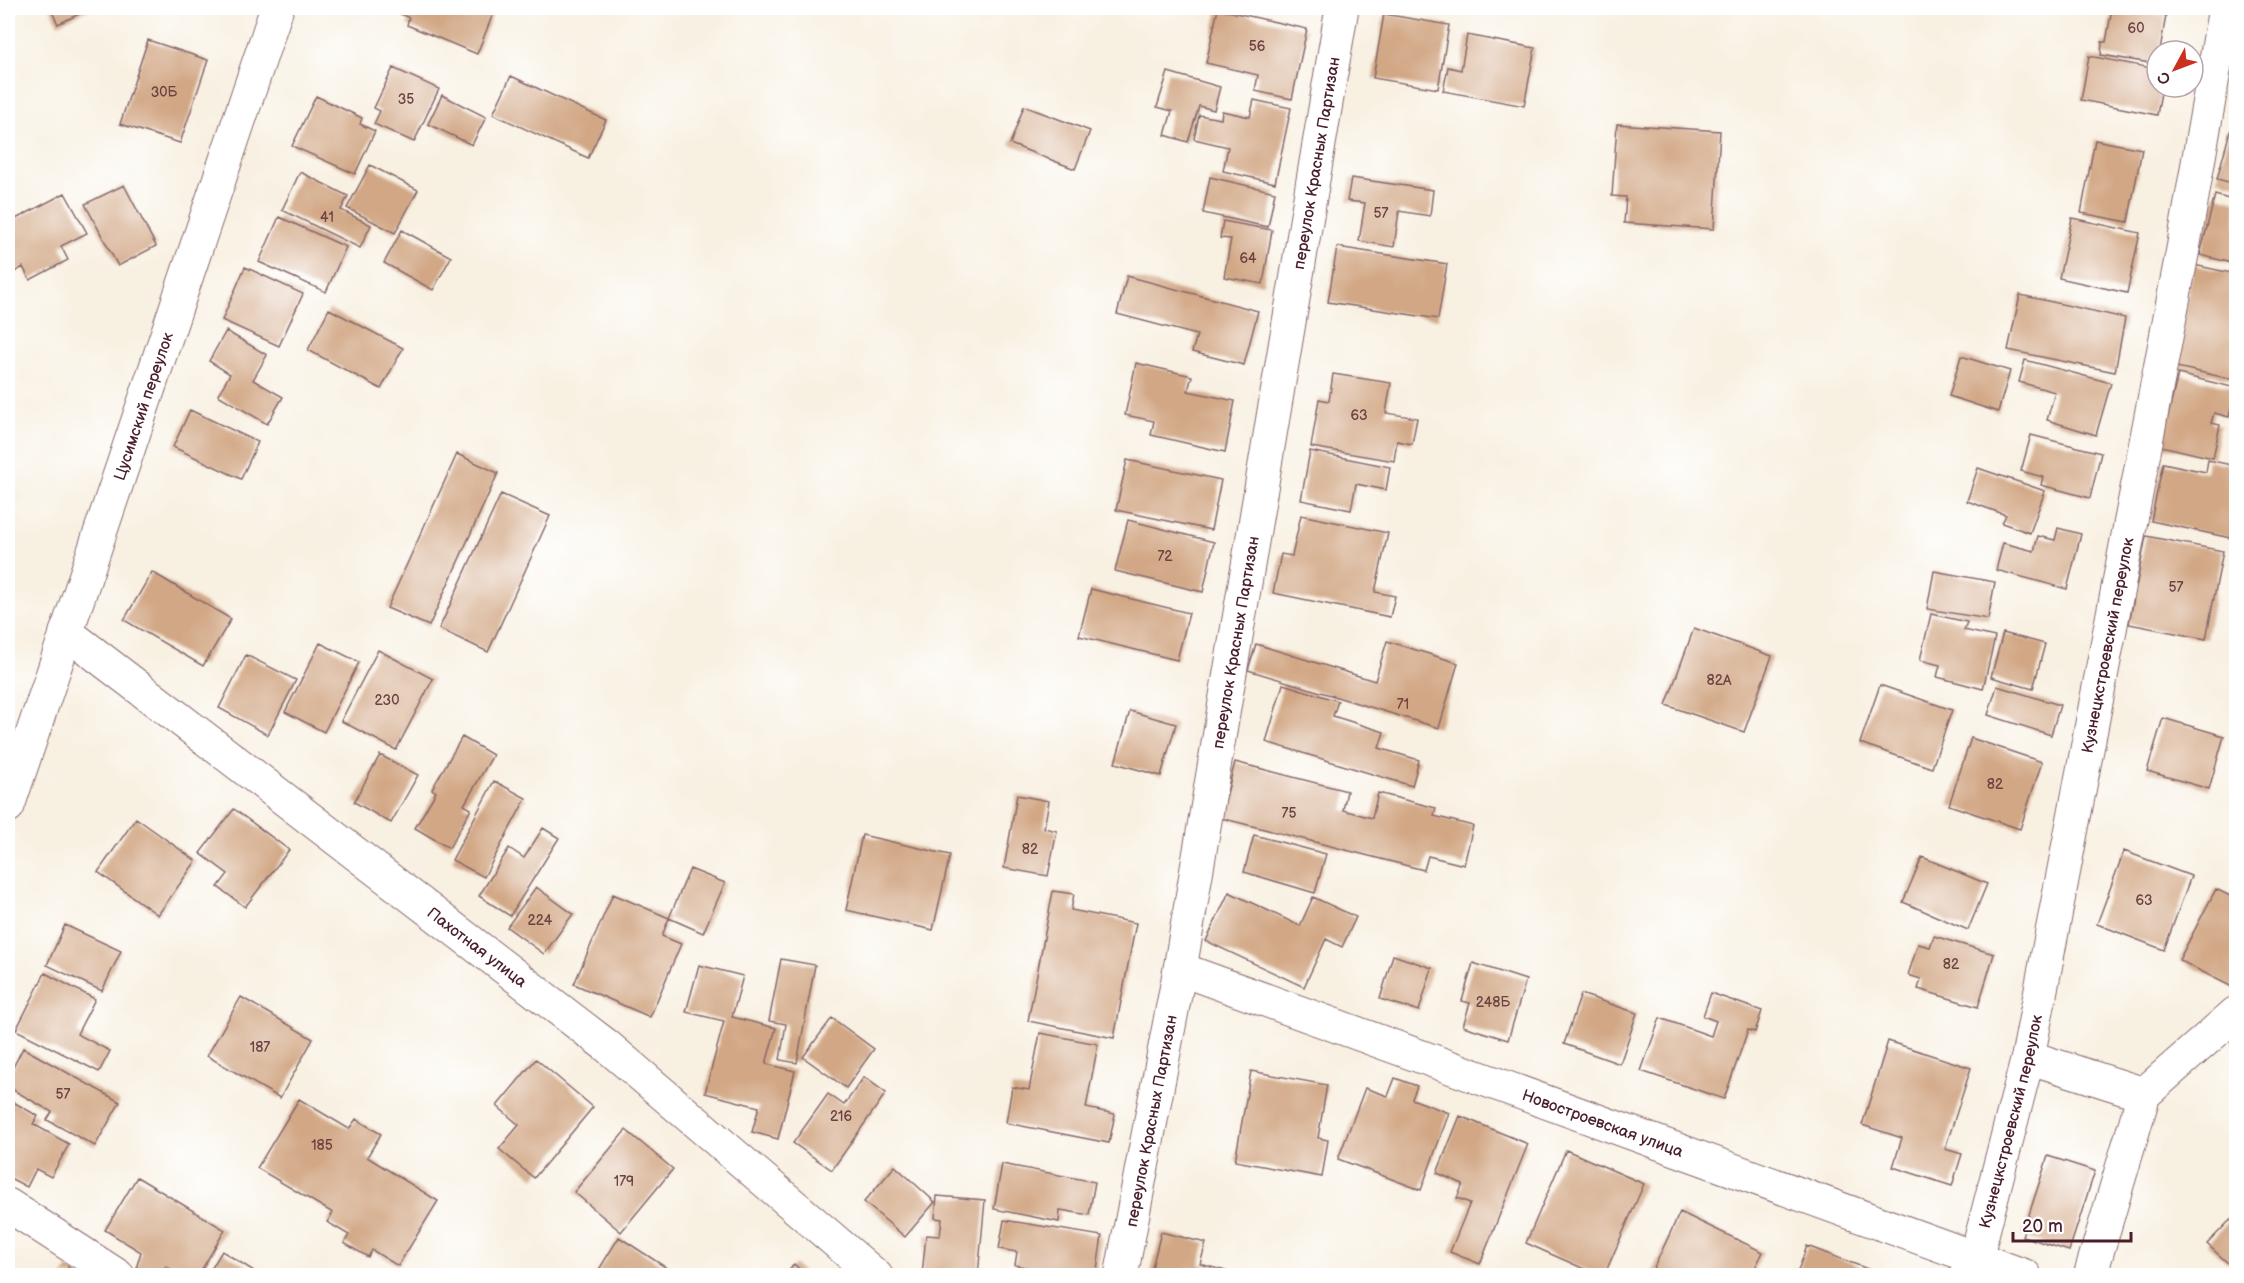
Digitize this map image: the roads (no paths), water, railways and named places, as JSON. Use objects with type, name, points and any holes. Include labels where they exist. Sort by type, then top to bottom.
[{"type":"street","name":"Цусимский переулок","points":[[8,806],[277,8]]},
{"type":"street","name":"переулок Красных Партизан","points":[[1120,1275],[1180,969],[1342,8]]},
{"type":"street","name":"Кузнецкстроевский переулок","points":[[1971,1267],[2028,1057],[2183,249],[2225,8]]},
{"type":"street","name":"Пахотная улица","points":[[66,632],[607,1046],[876,1275]]},
{"type":"street","name":"Новостроевская улица","points":[[1180,969],[1971,1267],[2025,1275]]},
{"type":"street","points":[[2090,1275],[2144,1094],[2236,1013]]},
{"type":"street","points":[[2028,1057],[2144,1094]]},
{"type":"street","points":[[8,1205],[118,1275]]}]
